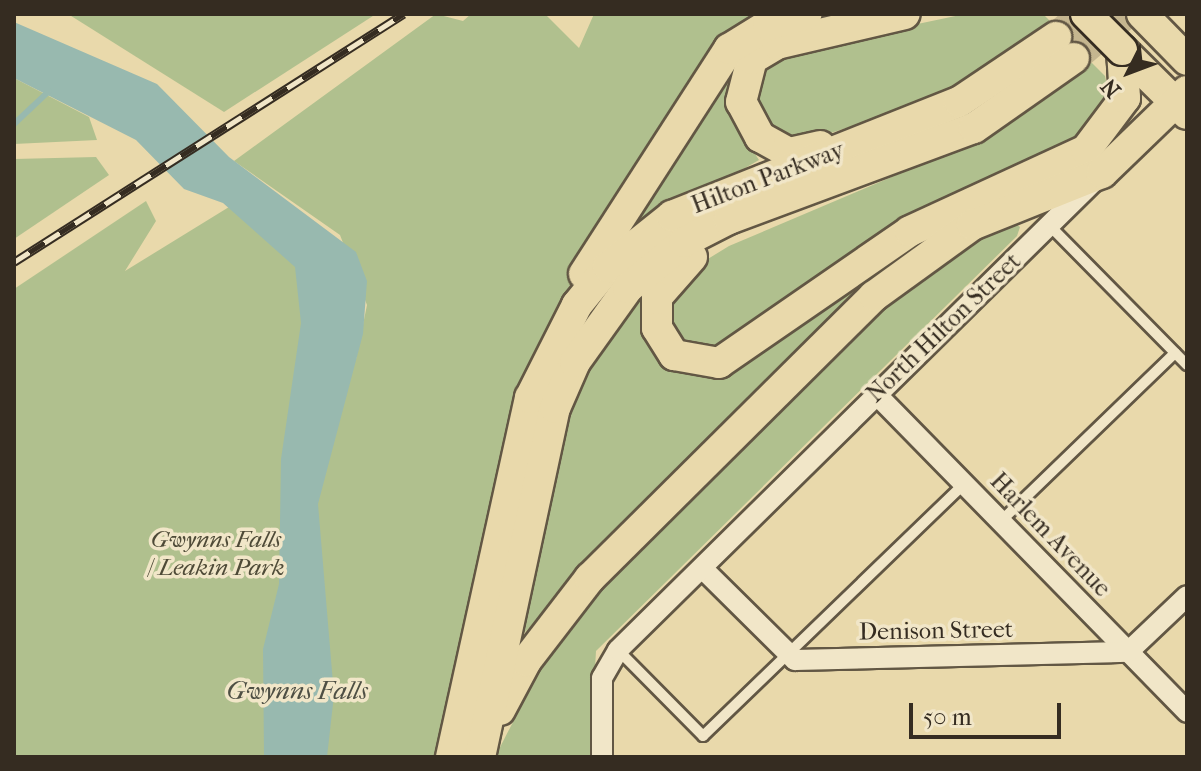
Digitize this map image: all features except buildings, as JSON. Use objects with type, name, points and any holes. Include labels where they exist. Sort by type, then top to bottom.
[{"type":"main road","points":[[552,349],[580,281],[672,149],[729,49],[768,25],[806,14]]},
{"type":"main road","points":[[885,133],[777,149],[744,114],[741,89],[752,59],[777,44],[905,14]]},
{"type":"main road","points":[[1086,14],[1183,103]]},
{"type":"main road","name":"Hilton Parkway","points":[[451,757],[512,467],[552,349],[608,267],[672,216],[959,102],[1065,48],[974,128],[729,219],[657,261],[600,321],[575,362],[538,472],[481,753]]},
{"type":"main road","points":[[784,199],[665,281],[654,312],[674,355],[704,365],[735,357],[899,237],[1086,150],[1125,98],[1122,50]]},
{"type":"main road","name":"North Hilton Street","points":[[1102,173],[1183,103]]},
{"type":"main road","points":[[481,753],[526,661],[561,610],[874,296],[908,265],[992,214],[1102,173]]},
{"type":"street","name":"North Hilton Street","points":[[618,650],[1102,173]]},
{"type":"street","name":"Harlem Avenue","points":[[876,394],[1187,712]]},
{"type":"street","points":[[702,568],[788,653]]},
{"type":"street","points":[[1128,652],[1187,596]]},
{"type":"street","points":[[602,757],[602,678],[618,650]]},
{"type":"street","name":"Denison Street","points":[[788,653],[795,660],[1128,652]]},
{"type":"lane","points":[[1049,225],[1187,365]]},
{"type":"lane","points":[[1001,521],[1175,353]]},
{"type":"lane","points":[[618,650],[703,736],[964,484]]},
{"type":"green space","points":[[68,14],[376,14],[224,112]]},
{"type":"green space","name":"Gwynns Falls / Leakin Park","points":[[436,14],[463,21],[471,14],[545,14],[579,48],[594,14],[755,14],[729,38],[557,306],[528,368],[435,757],[14,757],[14,289],[146,201],[156,221],[125,271],[242,199],[339,279],[356,359],[367,305],[340,235],[234,161]]},
{"type":"green space","points":[[965,14],[1043,14],[1105,76],[1111,104],[1102,127],[704,358],[680,347],[665,320],[670,291],[685,273],[729,246],[993,134],[1072,78],[1036,37],[956,93],[815,138],[770,133],[753,111],[766,64],[794,50]]},
{"type":"green space","points":[[14,78],[89,117],[97,140],[14,144]]},
{"type":"green space","points":[[720,81],[730,85],[733,120],[759,160],[629,235],[625,231]]},
{"type":"green space","points":[[96,157],[109,175],[14,239],[14,159]]},
{"type":"green space","points":[[1011,220],[1020,227],[1017,236],[596,651],[590,757],[495,757],[565,621],[893,294]]},
{"type":"green space","points":[[902,246],[909,253],[518,639],[559,434],[592,357],[650,288],[661,361],[694,376],[718,375]]},
{"type":"water","name":"Gwynns Falls","points":[[14,22],[157,84],[229,157],[356,252],[367,281],[363,334],[318,504],[334,695],[327,757],[264,757],[263,649],[279,584],[281,459],[301,323],[295,267],[223,203],[184,189],[136,140],[14,78]]},
{"type":"waterway","points":[[14,124],[49,91]]},
{"type":"tunnel","points":[[1056,37],[1083,14]]},
{"type":"tunnel","points":[[1074,58],[1126,14]]},
{"type":"railway","points":[[14,262],[404,14]]}]
